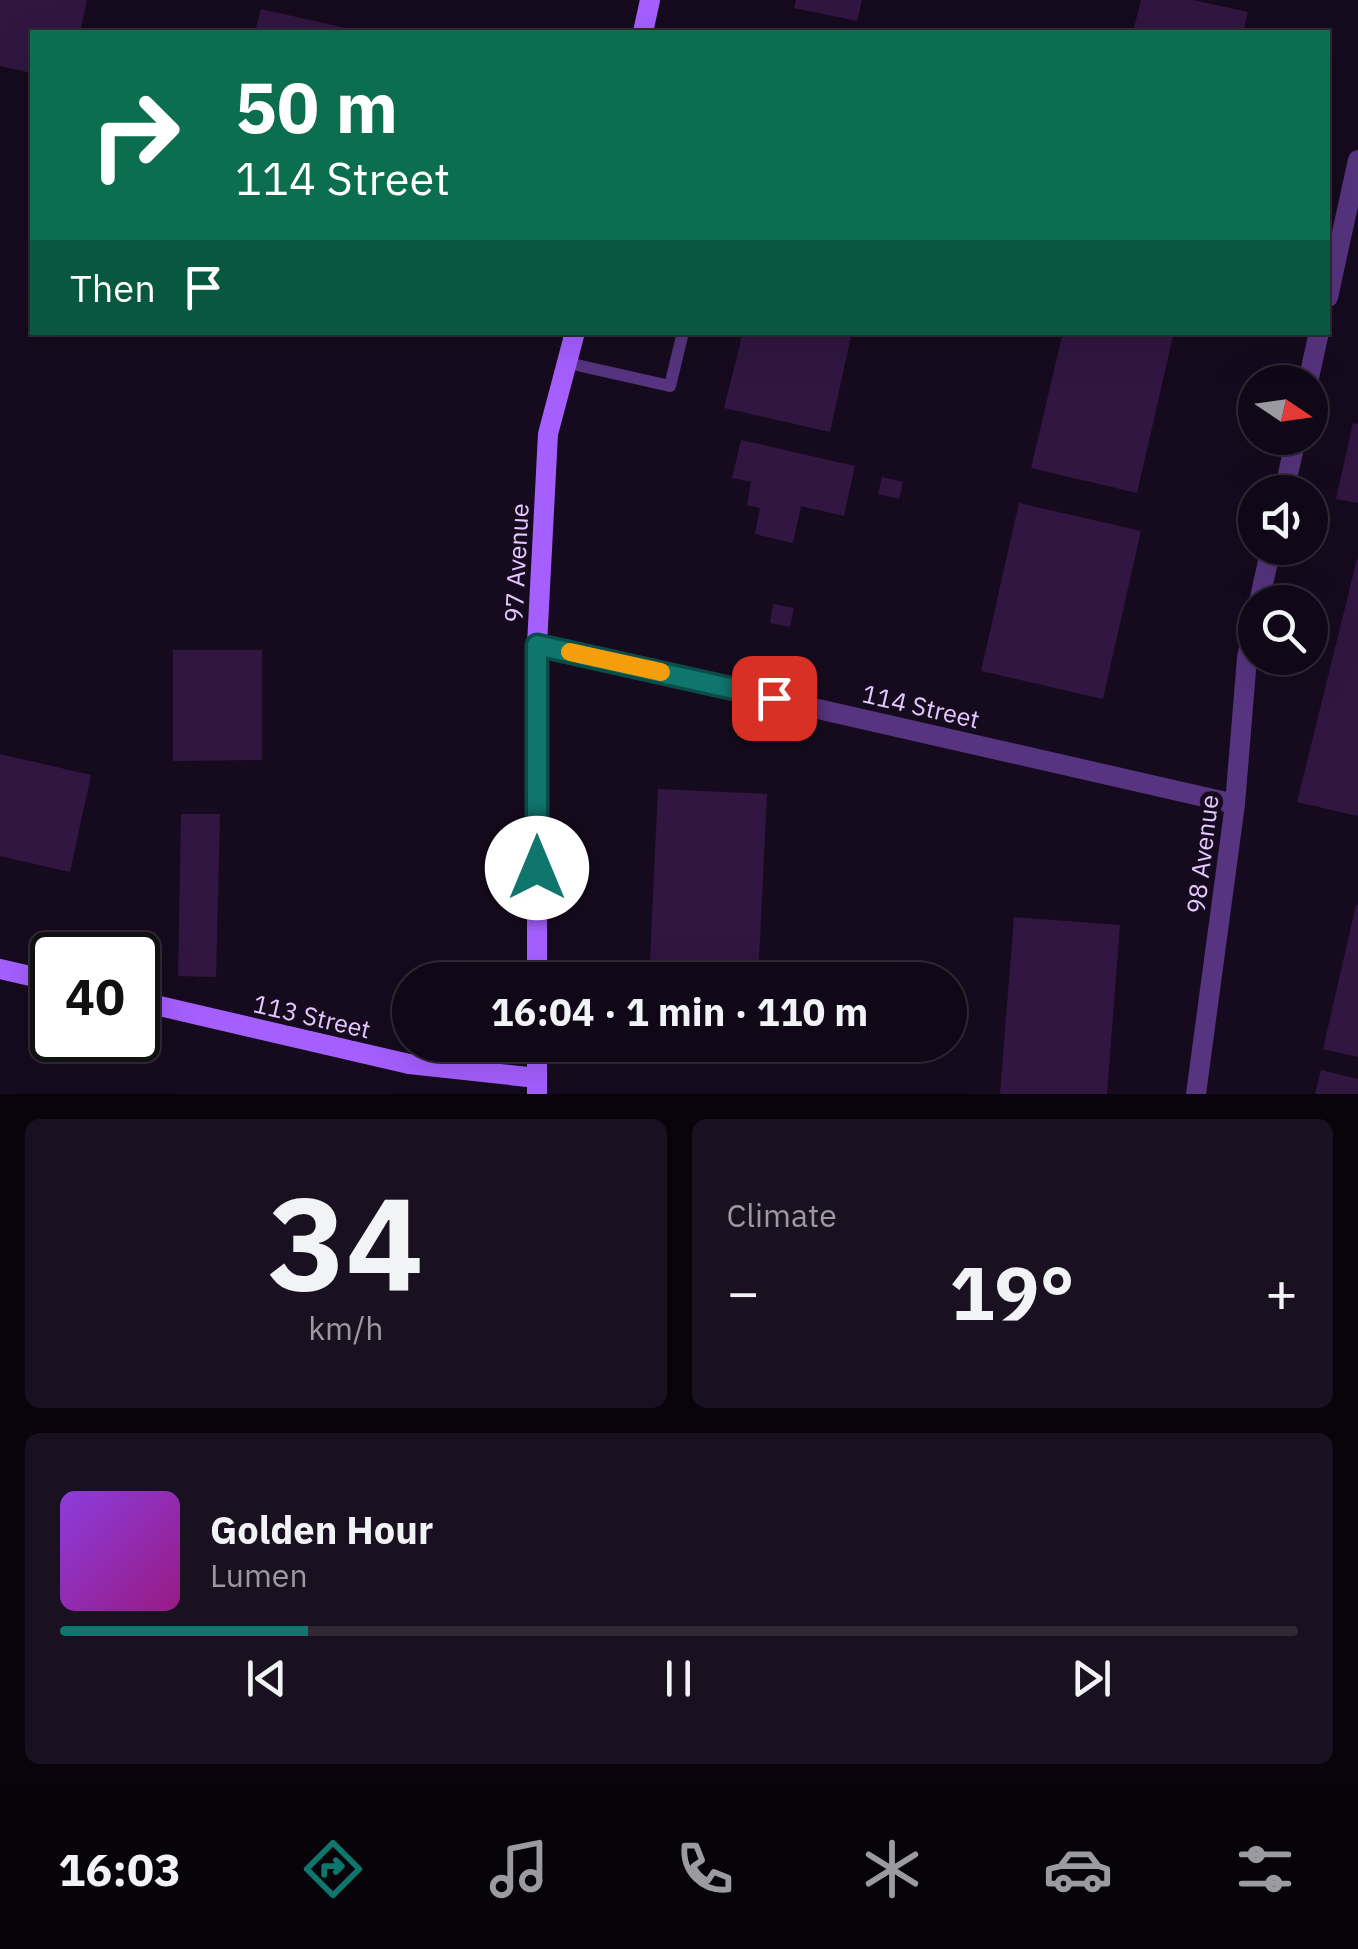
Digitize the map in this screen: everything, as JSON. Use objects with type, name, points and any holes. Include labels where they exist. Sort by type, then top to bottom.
[{"type":"street","points":[[643,30],[650,0]]},
{"type":"street","points":[[1330,287],[1358,160]]},
{"type":"street","name":"97 Avenue","points":[[537,962],[537,645],[548,434],[573,335]]},
{"type":"street","points":[[1312,365],[1319,335]]},
{"type":"street","name":"114 Street","points":[[537,645],[1234,804]]},
{"type":"street","name":"98 Avenue","points":[[1196,1094],[1234,804],[1245,675]]},
{"type":"street","points":[[0,968],[30,976]]},
{"type":"street","name":"113 Street","points":[[160,1006],[410,1064],[537,1086]]},
{"type":"lane","points":[[568,364],[670,386],[683,335]]},
{"type":"building","points":[[0,0],[87,0],[80,30],[30,30],[30,73],[0,66]]},
{"type":"building","points":[[796,0],[862,0],[857,21],[794,8]]},
{"type":"building","points":[[1141,0],[1193,0],[1248,12],[1244,30],[1134,30]]},
{"type":"building","points":[[261,9],[355,30],[256,30]]},
{"type":"building","points":[[742,335],[851,335],[830,432],[724,408]]},
{"type":"building","points":[[1062,335],[1173,335],[1137,493],[1031,468]]},
{"type":"building","points":[[1353,423],[1358,424],[1358,503],[1336,499]]},
{"type":"building","points":[[741,440],[855,466],[844,516],[801,506],[793,543],[755,534],[760,508],[747,505],[751,482],[732,478]]},
{"type":"building","points":[[882,477],[903,482],[899,499],[878,494]]},
{"type":"building","points":[[1019,503],[1141,531],[1103,699],[981,671]]},
{"type":"building","points":[[1358,560],[1358,816],[1297,802]]},
{"type":"building","points":[[773,604],[794,608],[790,627],[770,623]]},
{"type":"building","points":[[173,650],[262,650],[262,760],[173,761]]},
{"type":"building","points":[[0,754],[91,775],[70,872],[0,856]]},
{"type":"building","points":[[658,789],[767,794],[759,962],[650,962]]},
{"type":"building","points":[[181,814],[220,814],[216,977],[178,976]]},
{"type":"building","points":[[1358,905],[1358,1057],[1323,1049]]},
{"type":"building","points":[[1014,917],[1120,925],[1107,1094],[1000,1094]]},
{"type":"building","points":[[1321,1070],[1358,1079],[1358,1094],[1315,1094]]},
{"type":"slow traffic","points":[[570,652],[661,672]]},
{"type":"route","points":[[537,868],[537,645],[774,698]]}]
